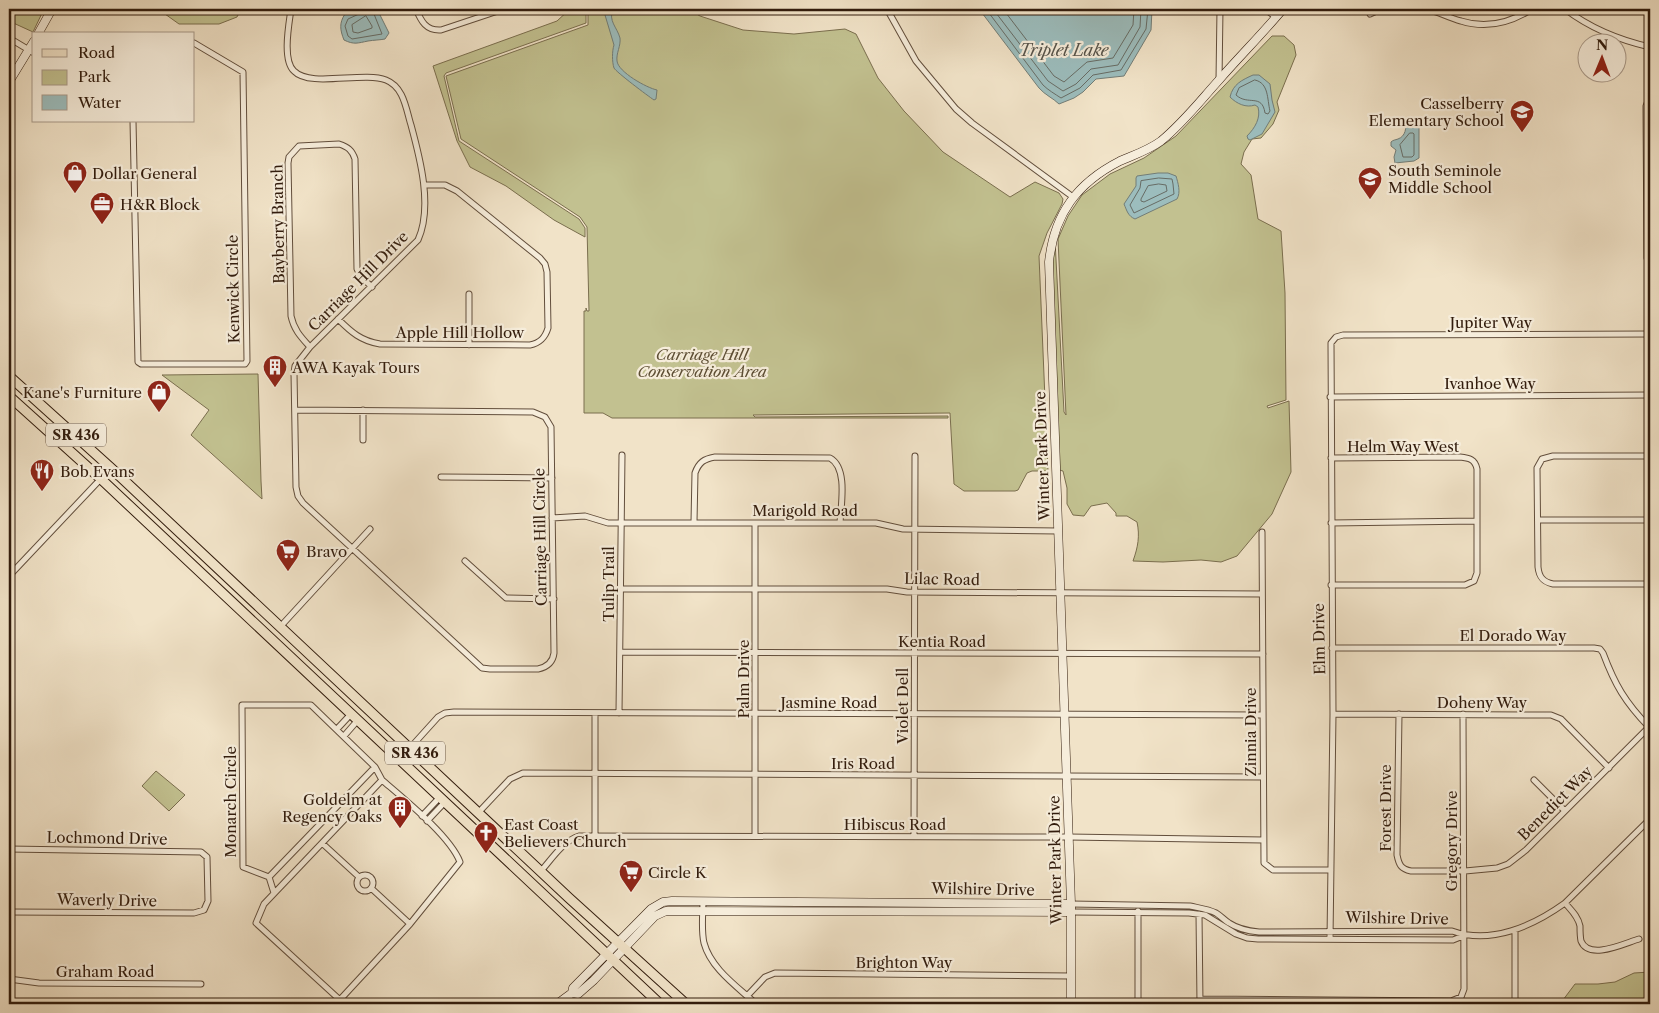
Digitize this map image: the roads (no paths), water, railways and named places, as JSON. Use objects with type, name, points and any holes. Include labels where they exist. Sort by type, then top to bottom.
[{"type":"main road","name":"SR 436","points":[[9,376],[111,468],[478,813],[686,1004]]},
{"type":"main road","points":[[9,384],[25,390]]},
{"type":"main road","name":"SR 436","points":[[9,396],[276,643],[660,1004]]},
{"type":"main road","points":[[254,624],[280,627]]},
{"type":"main road","points":[[276,643],[286,640],[297,642]]},
{"type":"main road","points":[[443,799],[464,811],[478,813]]},
{"type":"main road","points":[[472,827],[483,824],[502,835]]},
{"type":"street","points":[[39,32],[52,9]]},
{"type":"street","name":"Carriage Hill Drive","points":[[291,9],[288,60],[294,72],[309,78],[377,78],[394,84],[402,94],[421,159],[424,185],[423,222],[418,240],[310,347],[295,366],[296,487],[298,496],[302,502],[353,547]]},
{"type":"street","points":[[416,9],[424,25],[435,30],[485,12],[504,9]]},
{"type":"street","points":[[887,9],[916,61],[956,109],[978,128],[1073,197]]},
{"type":"street","points":[[1219,80],[1220,9]]},
{"type":"street","points":[[1265,9],[1276,17]]},
{"type":"street","name":"Winter Park Drive","points":[[1070,1004],[1071,908],[1068,776],[1049,262],[1054,235],[1073,197],[1090,180],[1105,169],[1160,142],[1182,121],[1283,9]]},
{"type":"street","points":[[1370,14],[1381,9]]},
{"type":"street","points":[[1430,9],[1460,21],[1490,25],[1507,22],[1532,9]]},
{"type":"street","points":[[1565,9],[1592,27],[1629,42],[1650,47]]},
{"type":"street","points":[[9,38],[31,51],[9,82]]},
{"type":"street","name":"Kenwick Circle","points":[[133,122],[138,362],[140,364],[245,364],[247,361],[243,72],[195,44]]},
{"type":"street","points":[[1650,96],[1646,106],[1647,258],[1650,266]]},
{"type":"street","name":"Bayberry Branch","points":[[310,347],[298,334],[291,316],[288,163],[289,157],[299,146],[339,144],[345,146],[352,153],[355,159],[356,264],[361,277],[372,287]]},
{"type":"street","name":"Apple Hill Hollow","points":[[338,319],[353,334],[369,342],[380,344],[530,345],[542,340],[546,336],[548,328],[547,272],[545,264],[457,191],[444,185],[424,185]]},
{"type":"street","points":[[469,345],[470,294]]},
{"type":"street","name":"Jupiter Way","points":[[1333,339],[1343,335],[1650,334]]},
{"type":"street","name":"Elm Drive","points":[[1330,939],[1333,714],[1330,348],[1333,339]]},
{"type":"street","name":"Ivanhoe Way","points":[[1330,397],[1650,395]]},
{"type":"street","name":"Carriage Hill Circle","points":[[295,410],[533,412],[540,414],[549,421],[551,427],[554,653],[550,663],[544,667],[538,669],[482,668],[353,547]]},
{"type":"street","points":[[363,410],[363,440]]},
{"type":"street","name":"Tulip Trail","points":[[619,712],[622,456]]},
{"type":"street","name":"Violet Dell","points":[[914,836],[915,456]]},
{"type":"street","points":[[1650,456],[1553,456],[1542,459],[1538,468],[1538,567],[1541,578],[1553,584],[1650,584]]},
{"type":"street","points":[[694,522],[695,473],[702,461],[716,457],[822,457],[835,461],[842,473],[840,522]]},
{"type":"street","name":"Helm Way West","points":[[1331,458],[1468,458],[1473,461],[1477,469],[1476,521]]},
{"type":"street","points":[[9,576],[111,468]]},
{"type":"street","points":[[441,477],[552,478]]},
{"type":"street","name":"Marigold Road","points":[[552,518],[585,516],[602,522],[621,523],[840,522],[876,523],[915,530],[1058,531]]},
{"type":"street","points":[[1538,520],[1650,520]]},
{"type":"street","points":[[1331,523],[1476,521],[1477,573],[1474,581],[1466,585],[1331,585]]},
{"type":"street","name":"Palm Drive","points":[[755,522],[755,836]]},
{"type":"street","points":[[280,627],[370,529]]},
{"type":"street","name":"Zinnia Drive","points":[[1262,532],[1264,863],[1273,870],[1331,870]]},
{"type":"street","points":[[465,561],[506,598],[554,598]]},
{"type":"street","name":"Lilac Road","points":[[620,589],[887,589],[915,592],[1262,594]]},
{"type":"street","name":"El Dorado Way","points":[[1332,648],[1600,649],[1625,700],[1650,727]]},
{"type":"street","name":"Kentia Road","points":[[621,652],[1263,654]]},
{"type":"street","name":"Monarch Circle","points":[[269,877],[243,867],[242,705],[311,705],[376,767]]},
{"type":"street","name":"Jasmine Road","points":[[410,748],[438,717],[445,713],[1263,715]]},
{"type":"street","points":[[595,713],[595,836]]},
{"type":"street","points":[[337,729],[351,714]]},
{"type":"street","name":"Doheny Way","points":[[1333,714],[1556,716],[1609,768]]},
{"type":"street","name":"Forest Drive","points":[[1398,714],[1398,862],[1404,870],[1411,871],[1464,871]]},
{"type":"street","name":"Gregory Drive","points":[[1200,1002],[1451,1001],[1461,998],[1464,989],[1463,714]]},
{"type":"street","points":[[344,736],[358,720]]},
{"type":"street","name":"Benedict Way","points":[[1464,871],[1497,868],[1508,864],[1522,854],[1650,727]]},
{"type":"street","points":[[274,893],[269,877],[376,767],[382,780],[422,816],[456,852],[460,862],[410,924],[338,1002],[256,923],[264,904],[382,780]]},
{"type":"street","name":"Iris Road","points":[[478,813],[510,779],[524,773],[1263,777]]},
{"type":"street","points":[[1534,780],[1565,811]]},
{"type":"street","points":[[422,816],[443,799]]},
{"type":"street","points":[[427,821],[443,799]]},
{"type":"street","name":"Wilshire Drive","points":[[557,1004],[572,993],[578,994],[620,945],[663,902],[995,902],[1138,913],[1189,913],[1205,915],[1226,929],[1247,938],[1453,940],[1464,936],[1485,936],[1515,930],[1543,918],[1565,903],[1650,820]]},
{"type":"street","name":"Hibiscus Road","points":[[541,871],[572,838],[579,836],[914,836],[1263,840]]},
{"type":"street","points":[[323,844],[359,878]]},
{"type":"street","name":"Lochmond Drive","points":[[9,849],[196,851],[204,854],[208,862],[208,901],[204,910]]},
{"type":"street","points":[[365,875],[371,877],[373,883],[371,888],[365,891],[360,889],[357,883],[359,878],[365,875]]},
{"type":"street","points":[[371,888],[410,924]]},
{"type":"street","points":[[703,901],[704,942],[710,958],[756,1004]]},
{"type":"street","points":[[879,902],[879,911]]},
{"type":"street","points":[[995,902],[995,912]]},
{"type":"street","points":[[1565,903],[1579,922],[1582,944],[1586,948],[1600,951],[1639,939]]},
{"type":"street","points":[[1138,906],[1138,1004]]},
{"type":"street","name":"Wilshire Drive","points":[[653,912],[703,910],[995,912],[1071,908],[1190,906],[1219,914],[1229,923],[1248,931],[1452,931],[1464,936]]},
{"type":"street","points":[[1200,908],[1200,1002]]},
{"type":"street","name":"Waverly Drive","points":[[9,912],[194,914],[204,910]]},
{"type":"street","points":[[1515,930],[1515,1004]]},
{"type":"street","name":"Brighton Way","points":[[747,996],[764,977],[775,973],[1070,976]]},
{"type":"street","name":"Graham Road","points":[[9,979],[39,983],[201,984]]},
{"type":"water","points":[[356,9],[377,9],[389,33],[385,39],[356,43],[344,40],[341,30],[342,20],[345,14],[351,14]]},
{"type":"water","points":[[605,9],[613,9],[612,21],[620,38],[617,58],[619,65],[622,70],[634,79],[657,90],[656,99],[654,100],[614,68],[612,56],[614,45]]},
{"type":"water","name":"Triplet Lake","points":[[979,9],[1152,9],[1151,30],[1124,76],[1096,79],[1083,92],[1059,104],[1039,88]]},
{"type":"water","points":[[1253,75],[1259,75],[1270,84],[1275,112],[1262,134],[1250,140],[1247,136],[1257,123],[1258,107],[1255,105],[1242,105],[1230,97],[1236,86]]},
{"type":"water","points":[[1406,121],[1418,122],[1419,125],[1419,158],[1414,161],[1395,163],[1396,150],[1391,146],[1391,142],[1403,136],[1406,129]]},
{"type":"water","points":[[1168,173],[1176,176],[1179,190],[1177,199],[1135,219],[1133,218],[1128,213],[1124,204],[1136,186],[1137,176]]},
{"type":"place","name":"Casselberry Elementary School","points":[[1522,133]]},
{"type":"place","name":"Dollar General","points":[[75,194]]},
{"type":"place","name":"South Seminole Middle School","points":[[1370,200]]},
{"type":"place","name":"H&R Block","points":[[102,225]]},
{"type":"place","name":"AWA Kayak Tours","points":[[275,388]]},
{"type":"place","name":"Kane's Furniture","points":[[159,413]]},
{"type":"place","name":"Bob Evans","points":[[42,492]]},
{"type":"place","name":"Bravo","points":[[288,572]]},
{"type":"place","name":"Goldelm at Regency Oaks","points":[[400,829]]},
{"type":"place","name":"East Coast Believers Church","points":[[486,854]]},
{"type":"place","name":"Circle K","points":[[631,893]]},
{"type":"park label","name":"Carriage Hill Conservation Area","points":[[702,362]]}]
